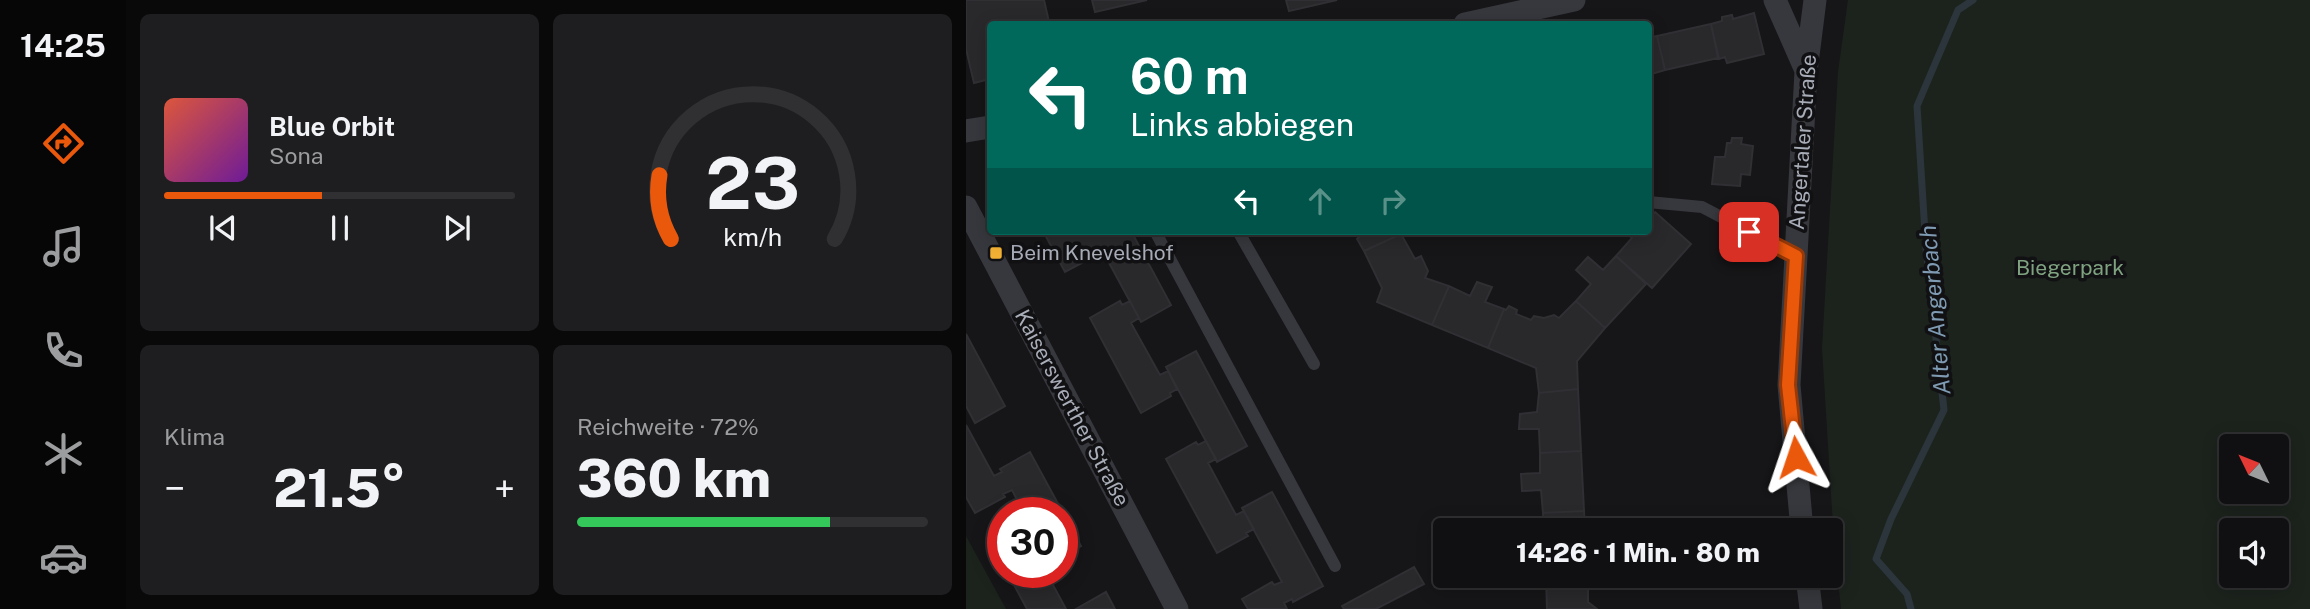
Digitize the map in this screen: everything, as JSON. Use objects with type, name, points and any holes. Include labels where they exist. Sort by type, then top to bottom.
[{"type":"street","points":[[1479,21],[1574,0]]},
{"type":"street","points":[[1775,0],[1806,71]]},
{"type":"street","name":"Angertaler Straße","points":[[1801,518],[1788,385],[1806,71],[1814,2]]},
{"type":"street","points":[[966,131],[987,128]]},
{"type":"street","name":"Kaiserswerther Straße","points":[[966,208],[1177,609]]},
{"type":"street","points":[[1808,588],[1811,609]]},
{"type":"lane","points":[[1652,202],[1702,206],[1796,256]]},
{"type":"lane","points":[[1157,235],[1335,566]]},
{"type":"lane","points":[[1239,235],[1314,364]]},
{"type":"green space","name":"Biegerpark","points":[[1848,0],[2310,0],[2310,609],[1841,609],[1839,588],[1843,588],[1843,518],[1833,518],[1822,348],[1838,72]]},
{"type":"green space","points":[[966,536],[987,574],[987,588],[994,588],[1006,609],[966,609]]},
{"type":"building","points":[[966,0],[1044,0],[1049,21],[987,21],[987,80],[974,83],[966,49]]},
{"type":"building","points":[[1092,0],[1147,0],[1095,12]]},
{"type":"building","points":[[1286,0],[1337,0],[1289,11]]},
{"type":"building","points":[[1754,13],[1764,54],[1727,63],[1725,57],[1719,59],[1711,24],[1722,21],[1722,17],[1732,15],[1733,19]]},
{"type":"building","points":[[1711,24],[1718,58],[1665,70],[1657,36]]},
{"type":"building","points":[[1657,36],[1665,70],[1652,74],[1652,37]]},
{"type":"building","points":[[1732,138],[1742,138],[1741,144],[1753,146],[1750,175],[1741,174],[1740,186],[1712,184],[1715,157],[1725,157],[1727,143],[1731,143]]},
{"type":"building","points":[[1655,212],[1691,244],[1652,288],[1616,256],[1632,238],[1629,235],[1652,235],[1652,215]]},
{"type":"building","points":[[1045,235],[1133,235],[1171,305],[1141,322],[1101,248],[1093,252],[1095,256],[1065,272]]},
{"type":"building","points":[[1399,235],[1364,251],[1357,239],[1360,236]]},
{"type":"building","points":[[1402,235],[1415,259],[1421,256],[1428,271],[1425,278],[1449,286],[1432,325],[1377,302],[1382,288],[1364,251]]},
{"type":"building","points":[[1616,256],[1646,284],[1605,328],[1576,301],[1591,284],[1576,270],[1588,257],[1603,270]]},
{"type":"building","points":[[1477,282],[1492,287],[1485,302],[1504,309],[1488,348],[1432,325],[1449,286],[1470,296]]},
{"type":"building","points":[[1120,301],[1122,305],[1130,301],[1139,318],[1131,323],[1160,375],[1168,371],[1177,389],[1170,393],[1171,396],[1141,413],[1090,318]]},
{"type":"building","points":[[1576,301],[1605,328],[1577,361],[1578,389],[1539,393],[1536,368],[1488,348],[1504,309],[1509,306],[1517,310],[1516,314],[1531,320],[1534,316],[1544,318],[1554,315],[1559,318]]},
{"type":"building","points":[[966,334],[1005,406],[975,423],[966,406]]},
{"type":"building","points":[[1196,351],[1247,446],[1217,462],[1166,367]]},
{"type":"building","points":[[1578,389],[1581,451],[1540,453],[1539,429],[1519,429],[1520,414],[1537,412],[1539,393]]},
{"type":"building","points":[[966,425],[994,476],[1002,472],[1000,469],[1030,452],[1054,497],[1016,497],[1012,490],[1003,494],[1005,497],[987,497],[987,507],[975,513],[966,497]]},
{"type":"building","points":[[1206,441],[1216,459],[1208,463],[1236,515],[1244,511],[1254,529],[1246,533],[1248,536],[1217,553],[1166,459],[1196,442],[1198,445]]},
{"type":"building","points":[[1581,451],[1584,511],[1543,513],[1541,490],[1522,491],[1521,474],[1540,473],[1540,453]]},
{"type":"building","points":[[1272,492],[1323,586],[1293,602],[1292,599],[1284,603],[1287,609],[1248,609],[1242,599],[1272,582],[1274,585],[1282,582],[1242,508]]},
{"type":"building","points":[[1584,511],[1584,518],[1543,518],[1543,513]]},
{"type":"building","points":[[1414,567],[1424,584],[1376,609],[1344,609],[1342,606]]},
{"type":"building","points":[[1016,588],[1055,588],[1066,609],[1027,609]]},
{"type":"building","points":[[1546,588],[1588,588],[1588,602],[1597,609],[1547,609]]},
{"type":"building","points":[[1106,592],[1115,609],[1076,609]]},
{"type":"waterway","name":"Alter Angerbach","points":[[1911,609],[1907,594],[1876,559],[1891,519],[1944,410],[1926,249],[1917,106],[1958,10],[1973,0]]},
{"type":"place","name":"Beim Knevelshof","points":[[996,253]]},
{"type":"route","points":[[1749,232],[1796,256],[1788,385],[1796,457]]}]
